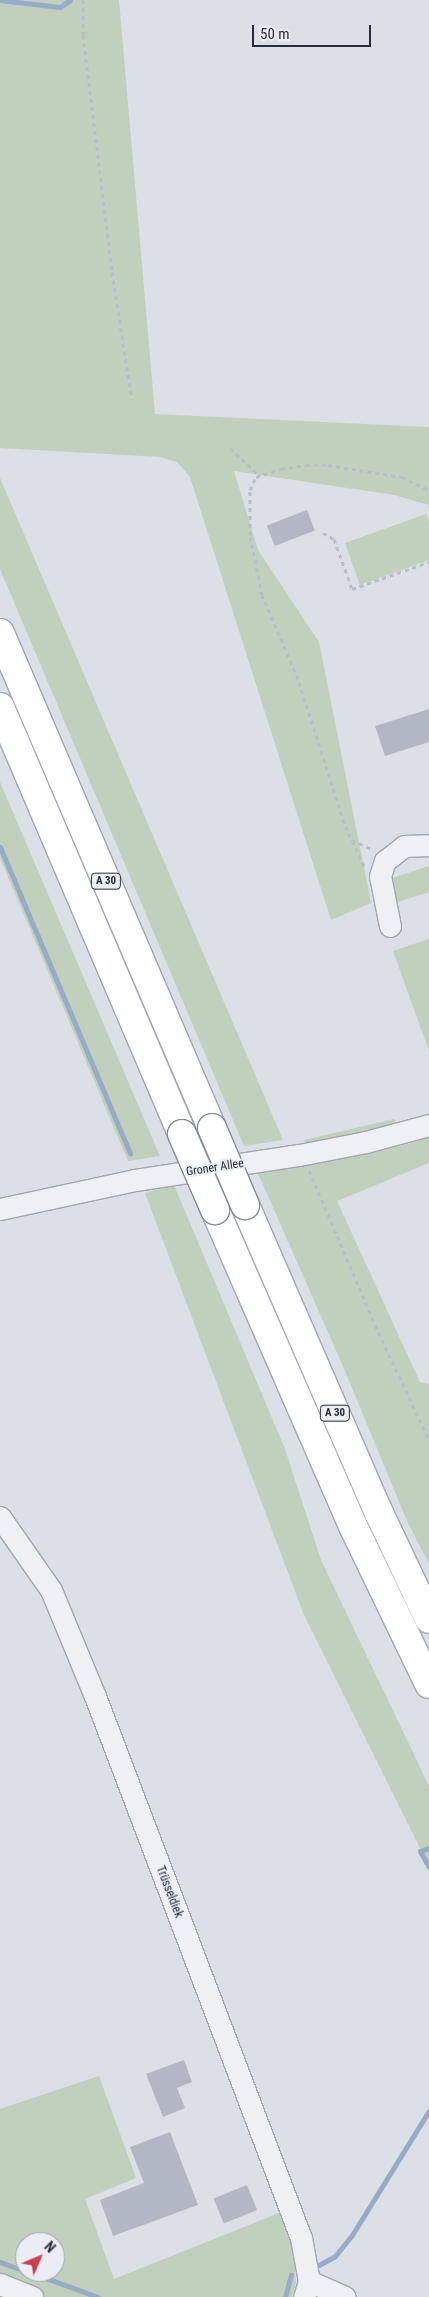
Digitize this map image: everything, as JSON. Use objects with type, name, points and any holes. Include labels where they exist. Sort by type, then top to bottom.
[{"type":"highway","name":"A 30","points":[[0,633],[244,1205],[379,1513],[429,1619]]},
{"type":"highway","name":"A 30","points":[[0,707],[182,1134],[354,1528],[429,1684]]},
{"type":"street","points":[[390,926],[380,876],[385,861],[404,846],[429,845]]},
{"type":"street","name":"Groner Allee","points":[[0,1209],[135,1180],[299,1155],[366,1142],[429,1125]]},
{"type":"street","name":"Trüsseldiek","points":[[0,1517],[51,1590],[69,1629],[301,2238],[307,2289],[345,2297]]},
{"type":"street","points":[[0,2284],[32,2297]]},
{"type":"path","points":[[83,0],[83,35],[112,272],[132,399]]},
{"type":"path","points":[[230,448],[260,476]]},
{"type":"path","points":[[382,892],[366,870],[344,823],[298,679],[262,595],[250,534],[250,490],[256,477],[298,466],[328,465],[402,477],[429,490]]},
{"type":"path","points":[[323,533],[334,539],[352,589],[429,562]]},
{"type":"path","points":[[299,1155],[313,1177],[375,1325],[429,1440]]},
{"type":"green space","points":[[0,0],[119,0],[155,414],[429,427],[429,505],[394,495],[234,471],[258,550],[319,642],[371,903],[331,920],[190,477],[177,462],[160,457],[0,448]]},
{"type":"green space","points":[[0,478],[283,1140],[244,1146],[0,569]]},
{"type":"green space","points":[[426,514],[429,522],[429,560],[360,585],[345,543]]},
{"type":"green space","points":[[0,782],[160,1156],[128,1161],[0,858]]},
{"type":"green space","points":[[429,866],[429,892],[391,904],[383,881]]},
{"type":"green space","points":[[429,939],[429,1051],[393,951]]},
{"type":"green space","points":[[394,1119],[399,1128],[308,1147],[304,1140]]},
{"type":"green space","points":[[429,1137],[429,1163],[337,1201],[420,1382],[429,1384],[429,1564],[407,1521],[345,1371],[257,1171],[289,1169],[409,1144]]},
{"type":"green space","points":[[174,1185],[285,1449],[321,1560],[429,1786],[429,1866],[304,1615],[145,1193]]},
{"type":"green space","points":[[99,2076],[136,2178],[85,2199],[114,2279],[284,2211],[293,2244],[296,2283],[292,2297],[0,2297],[0,2109]]},
{"type":"building","points":[[307,510],[315,531],[275,546],[267,525]]},
{"type":"building","points":[[429,709],[429,742],[385,756],[375,726]]},
{"type":"building","points":[[184,2060],[192,2082],[177,2088],[185,2108],[163,2117],[146,2074]]},
{"type":"building","points":[[170,2132],[198,2205],[113,2236],[100,2200],[144,2183],[130,2147]]},
{"type":"building","points":[[247,2185],[257,2210],[224,2224],[214,2198]]},
{"type":"waterway","points":[[0,0],[60,7],[70,0]]},
{"type":"waterway","points":[[0,847],[130,1154]]},
{"type":"waterway","points":[[429,1848],[420,1851],[429,1867]]},
{"type":"waterway","points":[[319,2265],[335,2256],[352,2235],[429,2111]]},
{"type":"waterway","points":[[0,2262],[15,2267]]},
{"type":"waterway","points":[[285,2297],[291,2275]]},
{"type":"waterway","points":[[57,2282],[98,2297]]}]
